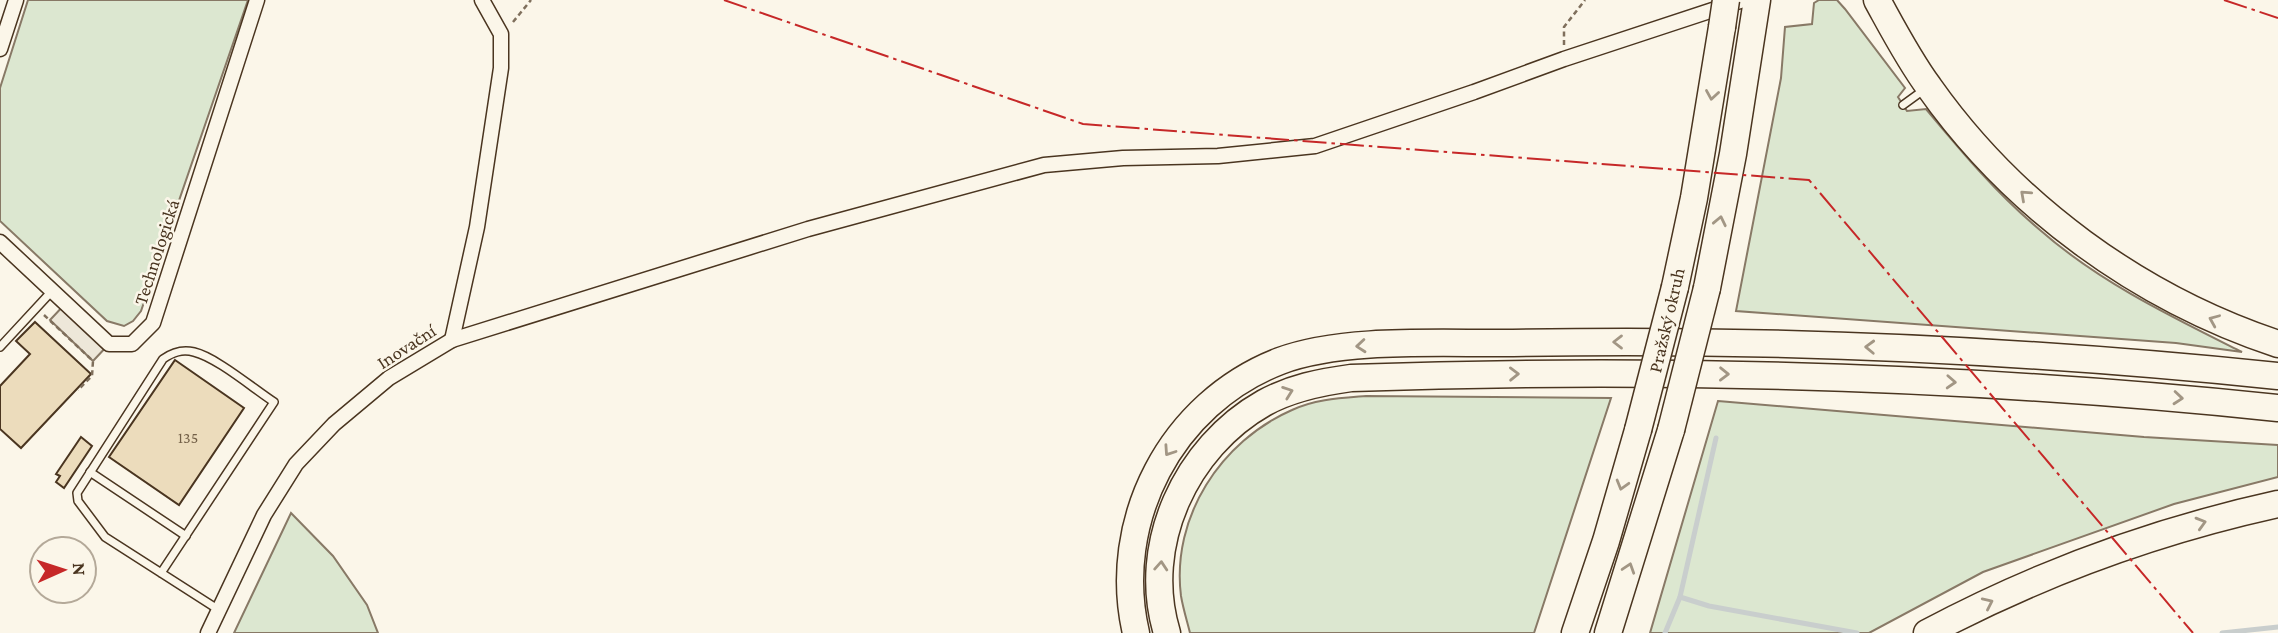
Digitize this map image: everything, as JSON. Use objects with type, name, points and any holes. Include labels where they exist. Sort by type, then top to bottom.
[{"type":"highway","name":"Pražský okruh","points":[[1596,620],[1606,541],[1675,287],[1696,186],[1726,0]]},
{"type":"highway","points":[[1877,0],[1928,86],[1960,127],[2023,193],[2109,262],[2186,307],[2278,344]]},
{"type":"highway","name":"Pražský okruh","points":[[1596,620],[1671,430],[1707,288],[1733,154],[1752,6]]},
{"type":"highway","points":[[1136,633],[1129,593],[1131,551],[1140,509],[1157,470],[1180,435],[1209,404],[1262,369],[1303,355],[1366,346],[1577,342],[1733,343],[2006,354],[2278,376]]},
{"type":"highway","points":[[1167,633],[1161,598],[1162,555],[1171,516],[1187,479],[1210,447],[1241,418],[1286,393],[1325,382],[1352,378],[1557,373],[1803,376],[2039,387],[2278,408]]},
{"type":"highway","points":[[1927,633],[2027,584],[2106,553],[2197,524],[2278,504]]},
{"type":"highway","points":[[1559,633],[1606,541]]},
{"type":"street","points":[[0,49],[16,0]]},
{"type":"street","name":"Technologická","points":[[0,243],[108,344],[132,344],[153,323],[257,0]]},
{"type":"street","name":"Inovační","points":[[208,633],[264,515],[296,464],[334,424],[389,378],[452,340],[477,227],[501,68],[501,34],[482,0]]},
{"type":"street","points":[[452,340],[808,229],[1044,165],[1123,158],[1218,156],[1315,146],[1564,59],[1752,6]]},
{"type":"lane","points":[[1903,105],[1928,86]]},
{"type":"lane","points":[[0,347],[52,291]]},
{"type":"lane","points":[[161,573],[274,402],[220,365],[191,351],[178,351],[163,359],[77,493],[82,506],[105,537],[161,573],[219,610]]},
{"type":"lane","points":[[90,472],[186,536]]},
{"type":"path","points":[[501,34],[531,0]]},
{"type":"path","points":[[1564,59],[1564,27],[1585,0]]},
{"type":"path","points":[[37,307],[93,361],[92,376],[78,390]]},
{"type":"green space","points":[[28,0],[248,0],[141,311],[133,321],[124,326],[107,321],[0,221],[0,88]]},
{"type":"green space","points":[[1819,0],[1837,0],[1845,9],[1905,88],[1898,97],[1907,111],[1926,109],[1994,187],[2040,230],[2111,282],[2242,352],[2176,343],[1736,311],[1781,78],[1785,27],[1812,24],[1814,3]]},
{"type":"green space","points":[[1366,396],[1611,398],[1534,633],[1190,633],[1181,596],[1180,567],[1184,538],[1206,485],[1223,462],[1243,441],[1292,410],[1319,401]]},
{"type":"green space","points":[[1718,401],[2144,437],[2278,445],[2278,477],[2174,504],[1983,572],[1869,633],[1650,633]]},
{"type":"green space","points":[[291,513],[333,556],[367,605],[378,633],[234,633]]},
{"type":"shaded area","points":[[66,303],[109,344],[93,361],[50,320]]},
{"type":"building","points":[[35,322],[91,374],[21,448],[0,429],[0,386],[30,354],[16,341]]},
{"type":"building","points":[[175,360],[244,408],[179,505],[109,457]]},
{"type":"building","points":[[81,437],[92,446],[64,488],[56,482],[60,476],[56,474]]},
{"type":"waterway","points":[[1665,633],[1680,597],[1716,438]]},
{"type":"waterway","points":[[1680,597],[1709,606],[1857,633]]},
{"type":"waterway","points":[[2222,633],[2278,627]]},
{"type":"power","points":[[724,0],[1083,124],[1809,180],[2193,633]]},
{"type":"power","points":[[2224,0],[2278,18]]}]
